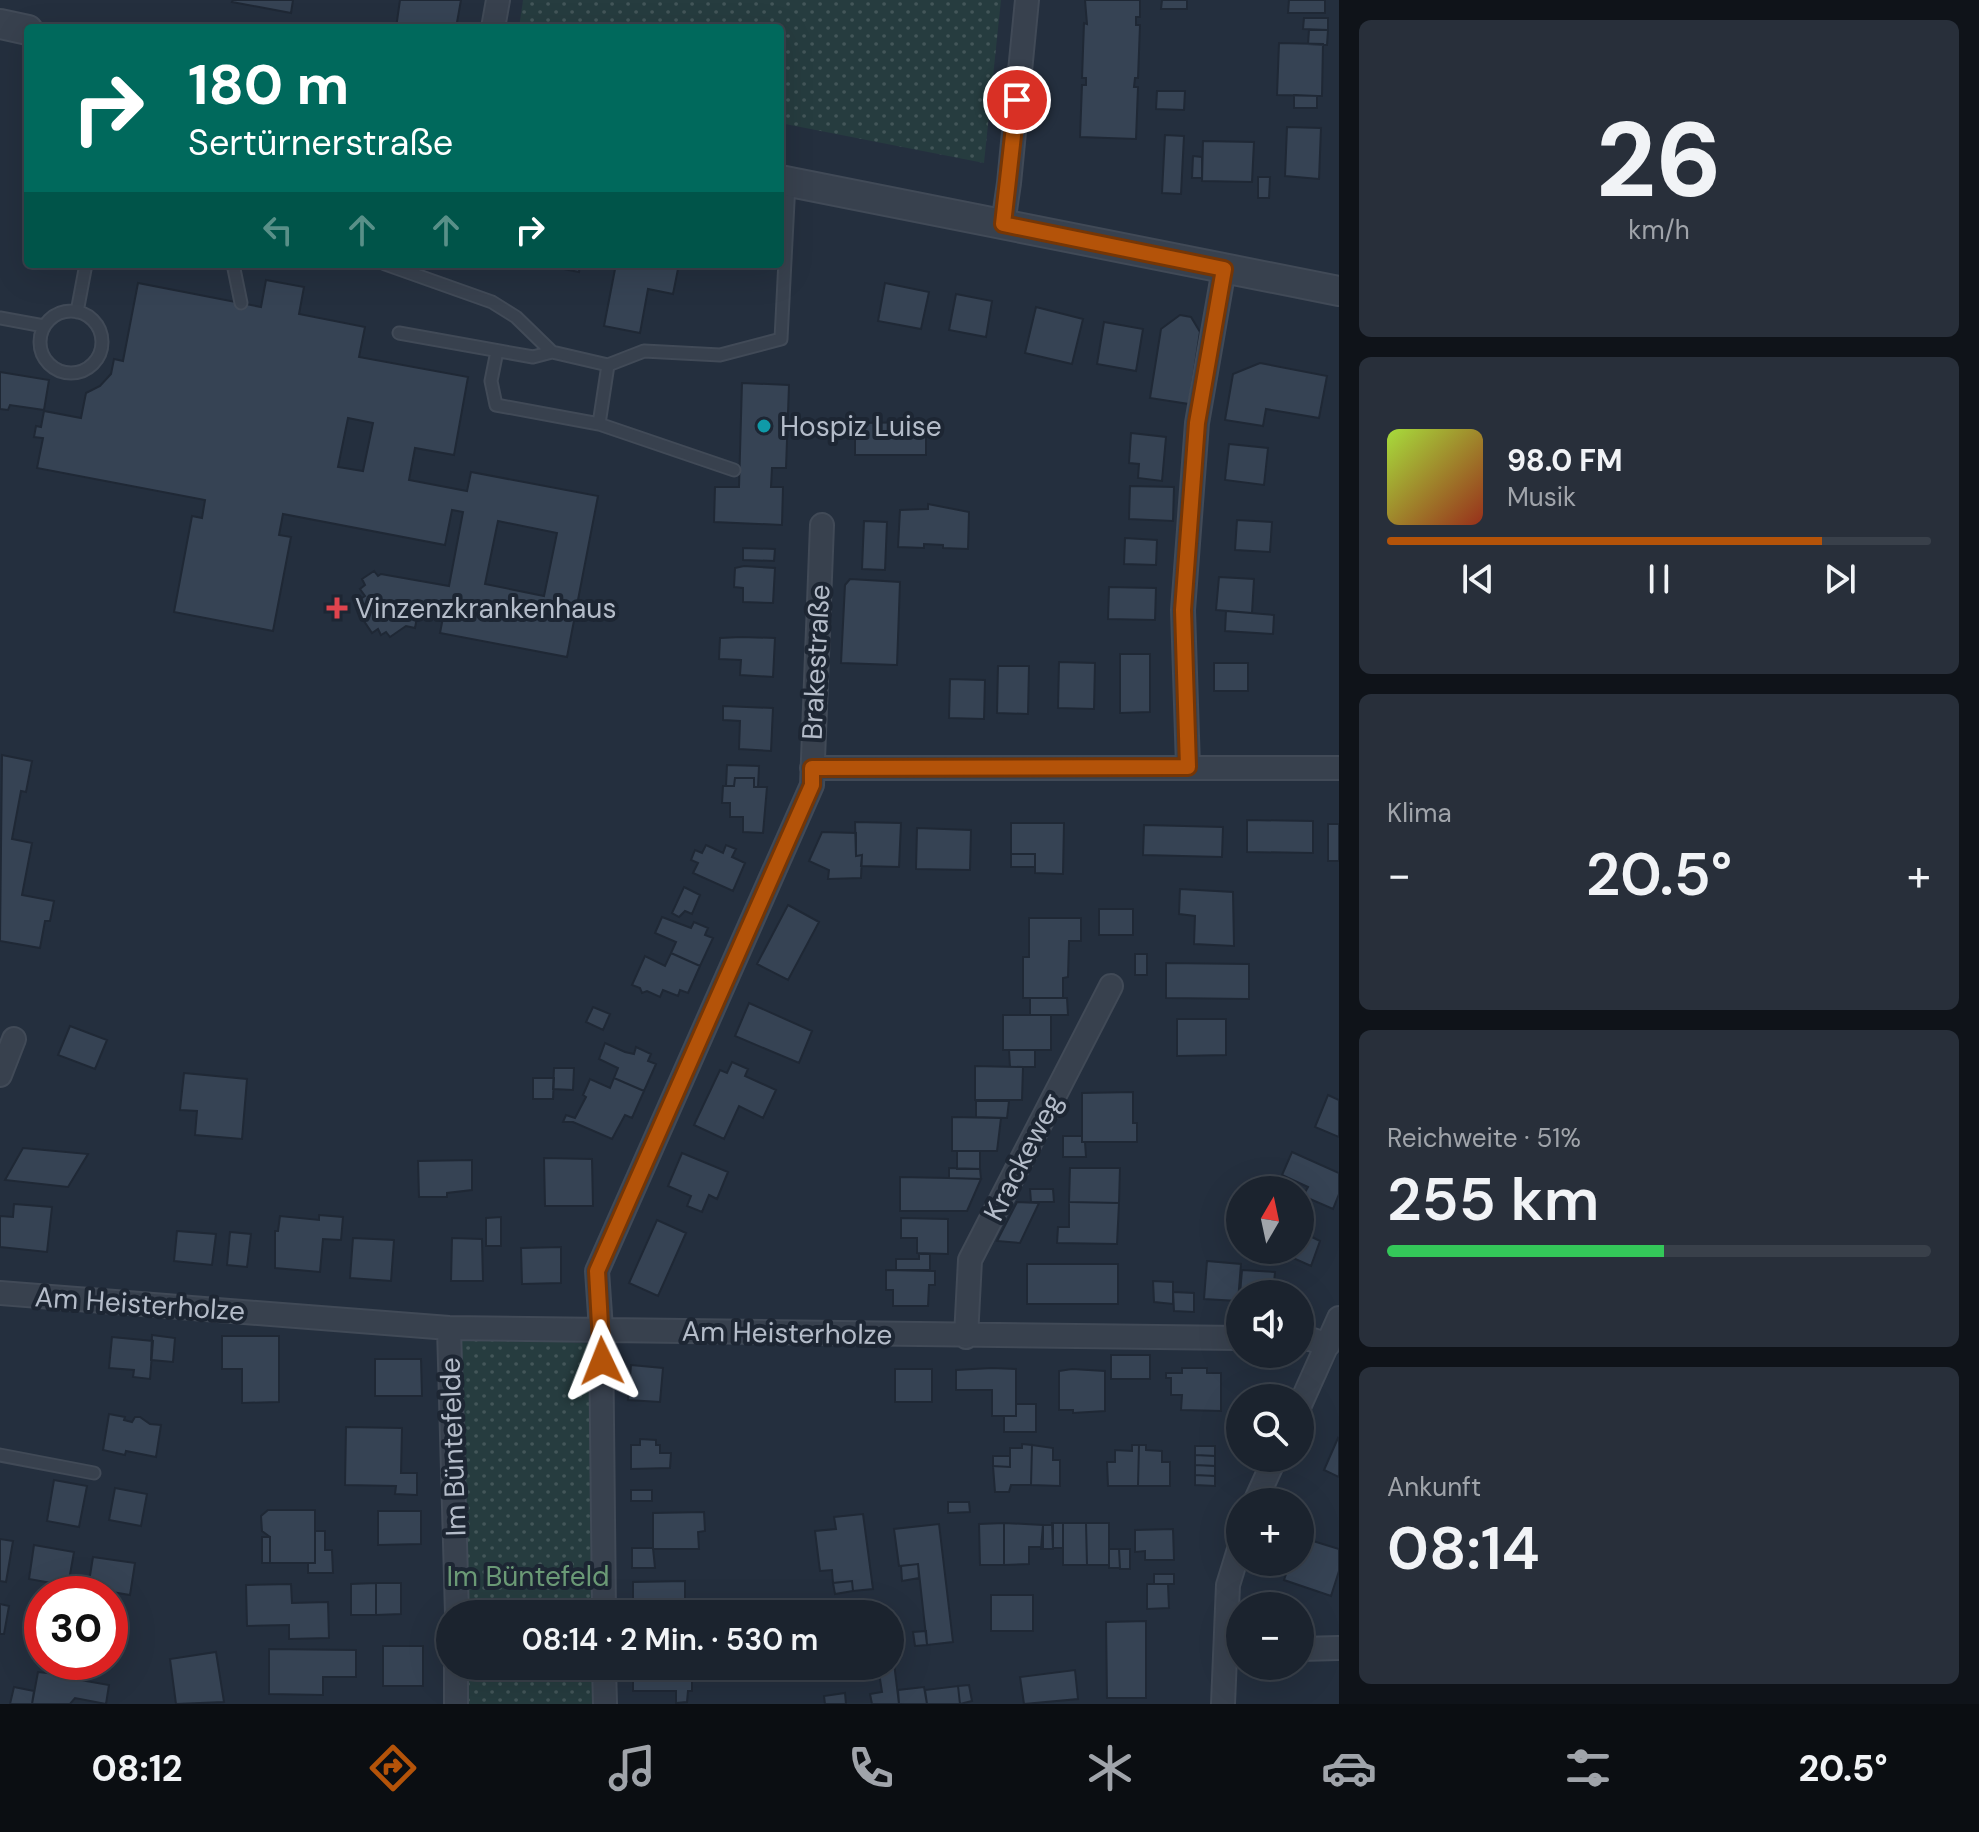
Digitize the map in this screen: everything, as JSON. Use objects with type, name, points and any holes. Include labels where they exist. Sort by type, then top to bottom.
[{"type":"street","points":[[494,24],[498,0]]},
{"type":"street","points":[[1003,224],[1027,0]]},
{"type":"street","points":[[0,24],[24,29]]},
{"type":"street","points":[[785,181],[1339,291]]},
{"type":"street","points":[[1188,767],[1183,610],[1197,423],[1224,269]]},
{"type":"street","name":"Brakestraße","points":[[601,1329],[597,1271],[812,785],[822,525]]},
{"type":"street","points":[[812,768],[1339,768]]},
{"type":"street","name":"Krackeweg","points":[[966,1337],[970,1260],[1111,986]]},
{"type":"street","points":[[0,1075],[14,1039]]},
{"type":"street","name":"Am Heisterholze","points":[[0,1293],[449,1328],[1226,1338]]},
{"type":"street","points":[[1310,1384],[1339,1318]]},
{"type":"street","name":"Im Büntefelde","points":[[449,1328],[457,1600]]},
{"type":"street","points":[[601,1329],[604,1600]]},
{"type":"street","points":[[1314,1340],[1328,1345]]},
{"type":"street","points":[[1314,1649],[1339,1648]]},
{"type":"street","points":[[456,1680],[456,1704]]},
{"type":"street","points":[[604,1680],[605,1704]]},
{"type":"street","points":[[1223,1704],[1227,1680]]},
{"type":"lane","points":[[784,220],[785,181]]},
{"type":"lane","points":[[77,312],[85,268]]},
{"type":"lane","points":[[234,268],[241,303]]},
{"type":"lane","points":[[396,268],[492,302],[516,317],[552,352]]},
{"type":"lane","points":[[399,333],[533,357],[552,352],[608,365],[644,351],[720,355],[781,339],[783,268]]},
{"type":"lane","points":[[77,312],[95,322],[100,331],[101,352],[88,368],[68,373],[50,365],[40,347],[44,326],[58,314],[77,312]]},
{"type":"lane","points":[[0,318],[44,326]]},
{"type":"lane","points":[[497,351],[491,381],[496,405],[599,424],[734,470]]},
{"type":"lane","points":[[599,424],[608,365]]},
{"type":"lane","points":[[0,1455],[94,1473]]},
{"type":"green space","points":[[523,0],[1001,0],[984,163],[784,124],[784,24],[520,24]]},
{"type":"green space","points":[[456,1334],[594,1344],[592,1600],[464,1600]]},
{"type":"green space","name":"Im Büntefeld","points":[[466,1680],[592,1680],[592,1704],[467,1704]]},
{"type":"building","points":[[233,0],[293,0],[291,13]]},
{"type":"building","points":[[400,0],[461,0],[457,24],[397,24]]},
{"type":"building","points":[[1085,0],[1140,0],[1140,17],[1136,17],[1136,25],[1140,25],[1138,78],[1135,78],[1134,87],[1138,87],[1136,139],[1080,137],[1082,85],[1086,85],[1086,78],[1082,78],[1084,23],[1087,24]]},
{"type":"building","points":[[1162,0],[1187,0],[1187,9],[1161,9]]},
{"type":"building","points":[[1289,0],[1325,0],[1325,13],[1288,13]]},
{"type":"building","points":[[1304,18],[1328,18],[1328,30],[1303,29]]},
{"type":"building","points":[[1309,30],[1328,30],[1327,45],[1308,44]]},
{"type":"building","points":[[1279,43],[1323,44],[1322,96],[1277,95]]},
{"type":"building","points":[[1157,91],[1185,91],[1184,110],[1156,109]]},
{"type":"building","points":[[1294,95],[1317,96],[1317,108],[1294,108]]},
{"type":"building","points":[[1287,127],[1321,128],[1319,179],[1285,176]]},
{"type":"building","points":[[1165,135],[1184,136],[1181,194],[1162,193]]},
{"type":"building","points":[[1203,141],[1254,142],[1252,182],[1202,181]]},
{"type":"building","points":[[1193,156],[1202,157],[1202,178],[1192,178]]},
{"type":"building","points":[[1258,177],[1270,177],[1269,198],[1258,198]]},
{"type":"building","points":[[559,268],[580,268],[579,272]]},
{"type":"building","points":[[615,268],[678,268],[673,294],[648,289],[640,333],[604,326]]},
{"type":"building","points":[[266,280],[304,287],[299,314],[365,327],[359,357],[468,377],[454,455],[415,448],[409,480],[467,491],[471,472],[598,496],[567,657],[440,633],[445,607],[420,602],[415,628],[406,626],[390,637],[386,632],[381,635],[378,629],[372,633],[358,612],[364,608],[359,600],[365,596],[360,589],[365,585],[362,579],[374,571],[378,576],[449,586],[463,512],[452,510],[445,545],[283,514],[279,535],[291,537],[273,631],[174,612],[192,516],[202,518],[205,500],[37,468],[43,438],[34,437],[36,426],[41,427],[44,411],[81,418],[86,393],[100,386],[111,374],[114,359],[123,361],[138,283],[261,307]],"holes":[[[348,418],[373,423],[363,471],[338,467]],[[498,521],[557,533],[544,596],[485,584]]]},
{"type":"building","points":[[885,283],[929,292],[921,329],[878,321]]},
{"type":"building","points":[[956,294],[992,301],[986,337],[949,330]]},
{"type":"building","points":[[1036,307],[1083,319],[1072,364],[1025,353]]},
{"type":"building","points":[[1180,315],[1191,317],[1200,332],[1189,404],[1150,398],[1161,329]]},
{"type":"building","points":[[1104,322],[1143,329],[1136,371],[1097,364]]},
{"type":"building","points":[[1260,363],[1327,376],[1319,418],[1266,409],[1263,426],[1225,420],[1233,374]]},
{"type":"building","points":[[0,372],[49,380],[44,410],[10,405],[8,410],[0,409]]},
{"type":"building","name":"Hospiz Luise","points":[[742,383],[789,385],[786,468],[772,468],[771,487],[783,487],[782,525],[714,522],[715,487],[739,487]]},
{"type":"building","points":[[926,422],[926,455],[855,455],[855,423]]},
{"type":"building","points":[[1131,433],[1166,437],[1162,481],[1138,478],[1139,464],[1129,463]]},
{"type":"building","points":[[1229,444],[1268,448],[1264,485],[1225,480]]},
{"type":"building","points":[[1130,486],[1174,487],[1173,521],[1129,519]]},
{"type":"building","points":[[928,504],[969,512],[968,549],[924,544],[924,548],[898,547],[900,510],[928,509]]},
{"type":"building","points":[[1237,520],[1272,522],[1270,552],[1235,550]]},
{"type":"building","points":[[864,521],[887,522],[885,570],[862,569]]},
{"type":"building","points":[[1125,538],[1157,540],[1156,565],[1124,564]]},
{"type":"building","points":[[743,548],[775,549],[774,561],[743,560]]},
{"type":"building","points":[[735,568],[775,568],[773,603],[743,602],[743,588],[734,587]]},
{"type":"building","points":[[1219,577],[1254,579],[1252,613],[1216,610]]},
{"type":"building","points":[[850,579],[900,582],[897,665],[841,663],[845,585]]},
{"type":"building","points":[[1109,587],[1156,588],[1155,620],[1108,619]]},
{"type":"building","points":[[1226,611],[1274,615],[1273,634],[1225,631]]},
{"type":"building","points":[[720,638],[775,638],[773,677],[740,675],[741,660],[719,659]]},
{"type":"building","points":[[1120,654],[1150,654],[1150,712],[1120,713]]},
{"type":"building","points":[[1059,662],[1095,663],[1094,709],[1058,708]]},
{"type":"building","points":[[1214,663],[1248,663],[1248,691],[1214,691]]},
{"type":"building","points":[[998,666],[1029,666],[1028,714],[997,713]]},
{"type":"building","points":[[950,679],[985,680],[984,719],[949,718]]},
{"type":"building","points":[[723,706],[773,708],[771,751],[739,749],[740,721],[723,720]]},
{"type":"building","points":[[2,755],[32,761],[26,792],[21,791],[12,839],[32,843],[22,895],[54,901],[50,921],[45,921],[40,948],[0,941]]},
{"type":"building","points":[[727,765],[759,766],[758,787],[754,787],[754,778],[735,778],[734,786],[726,786]]},
{"type":"building","points":[[735,778],[754,778],[754,787],[767,787],[763,833],[743,832],[743,817],[730,817],[730,803],[722,803],[723,786],[734,786]]},
{"type":"building","points":[[1247,820],[1313,821],[1313,853],[1247,852]]},
{"type":"building","points":[[855,822],[901,823],[899,867],[861,866],[862,855],[856,856]]},
{"type":"building","points":[[1011,823],[1064,823],[1063,874],[1035,873],[1035,854],[1011,854]]},
{"type":"building","points":[[1328,824],[1339,824],[1339,861],[1328,861]]},
{"type":"building","points":[[1144,825],[1223,827],[1222,857],[1143,855]]},
{"type":"building","points":[[917,828],[971,830],[970,870],[916,869]]},
{"type":"building","points":[[822,832],[856,833],[856,856],[862,855],[861,878],[828,879],[829,870],[809,861]]},
{"type":"building","points":[[706,845],[723,853],[726,845],[736,849],[732,857],[745,863],[733,891],[693,873],[698,863],[691,860],[695,850],[702,853]]},
{"type":"building","points":[[1011,854],[1035,854],[1035,867],[1011,867]]},
{"type":"building","points":[[684,887],[700,895],[692,914],[685,911],[679,917],[672,913]]},
{"type":"building","points":[[1180,889],[1233,892],[1234,946],[1194,944],[1195,916],[1179,914]]},
{"type":"building","points":[[788,905],[819,922],[788,980],[757,964]]},
{"type":"building","points":[[1099,909],[1133,909],[1133,935],[1099,935]]},
{"type":"building","points":[[662,917],[691,928],[694,922],[708,928],[705,935],[713,938],[700,966],[671,953],[676,942],[655,933]]},
{"type":"building","points":[[1029,918],[1081,918],[1081,941],[1069,941],[1068,977],[1063,978],[1063,998],[1023,998],[1023,957],[1029,957]]},
{"type":"building","points":[[671,953],[700,966],[688,993],[680,990],[678,996],[663,990],[660,997],[647,991],[642,993],[640,988],[632,985],[645,956],[665,966]]},
{"type":"building","points":[[1135,954],[1147,954],[1147,975],[1135,975]]},
{"type":"building","points":[[1166,963],[1249,964],[1249,999],[1166,998]]},
{"type":"building","points":[[1030,998],[1067,998],[1068,1015],[1030,1015]]},
{"type":"building","points":[[749,1003],[812,1031],[799,1063],[735,1036]]},
{"type":"building","points":[[593,1007],[610,1014],[603,1030],[586,1022]]},
{"type":"building","points":[[1003,1015],[1051,1015],[1051,1050],[1003,1050]]},
{"type":"building","points":[[1177,1019],[1226,1019],[1226,1055],[1177,1056]]},
{"type":"building","points":[[70,1026],[107,1040],[95,1069],[58,1055]]},
{"type":"building","points":[[605,1043],[625,1052],[634,1054],[636,1047],[651,1054],[648,1061],[656,1064],[644,1091],[614,1078],[618,1068],[599,1059]]},
{"type":"building","points":[[1009,1050],[1035,1050],[1035,1067],[1010,1067]]},
{"type":"building","points":[[732,1062],[748,1069],[745,1076],[776,1090],[763,1118],[739,1106],[724,1139],[694,1125],[720,1070],[727,1073]]},
{"type":"building","points":[[975,1066],[1023,1067],[1022,1100],[975,1100]]},
{"type":"building","points":[[554,1068],[574,1068],[573,1090],[553,1089]]},
{"type":"building","points":[[184,1073],[247,1079],[242,1139],[195,1135],[197,1111],[180,1110]]},
{"type":"building","points":[[533,1078],[554,1078],[553,1099],[533,1099]]},
{"type":"building","points":[[614,1078],[644,1091],[632,1118],[625,1115],[612,1139],[573,1122],[563,1122],[566,1115],[575,1118],[586,1097],[583,1095],[590,1079],[610,1088]]},
{"type":"building","points":[[1133,1092],[1133,1123],[1137,1123],[1137,1142],[1082,1142],[1082,1093]]},
{"type":"building","points":[[1328,1095],[1339,1100],[1339,1137],[1315,1127]]},
{"type":"building","points":[[976,1101],[1009,1101],[1007,1118],[976,1117]]},
{"type":"building","points":[[952,1117],[1001,1118],[997,1151],[952,1151]]},
{"type":"building","points":[[1063,1136],[1082,1136],[1086,1157],[1063,1157]]},
{"type":"building","points":[[23,1148],[88,1154],[68,1187],[5,1180]]},
{"type":"building","points":[[957,1151],[980,1151],[980,1169],[957,1169]]},
{"type":"building","points":[[1292,1152],[1339,1173],[1339,1194],[1333,1209],[1314,1201],[1314,1176],[1282,1175]]},
{"type":"building","points":[[682,1153],[728,1172],[717,1199],[709,1195],[702,1212],[687,1206],[691,1196],[668,1186]]},
{"type":"building","points":[[544,1158],[592,1159],[593,1206],[545,1206]]},
{"type":"building","points":[[472,1160],[472,1190],[447,1193],[447,1197],[419,1197],[418,1161]]},
{"type":"building","points":[[949,1168],[980,1169],[981,1179],[949,1178]]},
{"type":"building","points":[[1070,1168],[1120,1168],[1119,1203],[1069,1202]]},
{"type":"building","points":[[900,1177],[981,1179],[967,1211],[900,1211]]},
{"type":"building","points":[[1030,1189],[1053,1189],[1054,1202],[1031,1202]]},
{"type":"building","points":[[1017,1202],[1039,1203],[1020,1243],[997,1241]]},
{"type":"building","points":[[1069,1202],[1119,1203],[1117,1244],[1057,1243],[1058,1227],[1069,1227]]},
{"type":"building","points":[[14,1204],[52,1207],[47,1252],[0,1247],[0,1216],[13,1217]]},
{"type":"building","points":[[319,1215],[343,1217],[341,1240],[323,1239],[320,1272],[275,1268],[275,1231],[278,1231],[280,1216],[319,1220]]},
{"type":"building","points":[[501,1217],[501,1246],[486,1246],[486,1218]]},
{"type":"building","points":[[901,1218],[948,1219],[948,1254],[917,1253],[917,1238],[901,1238]]},
{"type":"building","points":[[657,1220],[686,1233],[658,1296],[629,1283]]},
{"type":"building","points":[[177,1231],[216,1234],[212,1265],[174,1261]]},
{"type":"building","points":[[230,1232],[251,1234],[247,1267],[227,1265]]},
{"type":"building","points":[[353,1238],[394,1240],[391,1281],[350,1278]]},
{"type":"building","points":[[452,1238],[482,1239],[483,1281],[451,1281]]},
{"type":"building","points":[[1314,1238],[1320,1241],[1314,1258]]},
{"type":"building","points":[[561,1247],[561,1283],[522,1284],[521,1248]]},
{"type":"building","points":[[919,1254],[930,1254],[930,1270],[896,1270],[896,1259],[919,1259]]},
{"type":"building","points":[[1207,1261],[1241,1264],[1240,1280],[1226,1280],[1226,1300],[1204,1299]]},
{"type":"building","points":[[1027,1264],[1118,1264],[1118,1304],[1027,1304]]},
{"type":"building","points":[[886,1270],[935,1271],[935,1285],[929,1285],[928,1306],[893,1306],[893,1290],[886,1290]]},
{"type":"building","points":[[1242,1270],[1275,1272],[1274,1280],[1241,1280]]},
{"type":"building","points":[[1153,1281],[1173,1282],[1173,1304],[1154,1302]]},
{"type":"building","points":[[1173,1292],[1194,1293],[1194,1312],[1174,1311]]},
{"type":"building","points":[[152,1335],[175,1338],[173,1362],[151,1360]]},
{"type":"building","points":[[222,1336],[279,1336],[279,1402],[242,1403],[242,1369],[222,1369]]},
{"type":"building","points":[[112,1337],[153,1341],[150,1379],[133,1377],[134,1370],[109,1368]]},
{"type":"building","points":[[1111,1355],[1150,1355],[1150,1379],[1111,1379]]},
{"type":"building","points":[[375,1359],[421,1359],[422,1396],[375,1396]]},
{"type":"building","points":[[631,1365],[663,1368],[660,1402],[628,1400]]},
{"type":"building","points":[[1182,1368],[1207,1368],[1207,1373],[1221,1373],[1221,1411],[1181,1410],[1182,1395],[1171,1395],[1171,1378],[1166,1378],[1166,1373],[1182,1373]]},
{"type":"building","points":[[895,1369],[932,1369],[932,1402],[895,1402]]},
{"type":"building","points":[[1016,1369],[1016,1416],[992,1416],[992,1390],[956,1390],[956,1370]]},
{"type":"building","points":[[1059,1371],[1105,1371],[1105,1411],[1073,1413],[1073,1410],[1059,1410]]},
{"type":"building","points":[[1016,1404],[1036,1404],[1036,1432],[1004,1432],[1004,1416],[1016,1416]]},
{"type":"building","points":[[109,1414],[125,1417],[124,1420],[132,1422],[135,1417],[140,1417],[150,1424],[161,1425],[156,1457],[103,1450]]},
{"type":"building","points":[[346,1427],[402,1428],[401,1473],[417,1473],[417,1495],[395,1494],[396,1486],[345,1485]]},
{"type":"building","points":[[640,1439],[656,1440],[660,1453],[671,1453],[670,1468],[631,1469],[631,1445],[640,1445]]},
{"type":"building","points":[[1339,1439],[1339,1477],[1324,1470]]},
{"type":"building","points":[[1022,1444],[1032,1445],[1031,1485],[1011,1485],[1009,1492],[995,1492],[993,1466],[1010,1467],[1010,1448],[1022,1448]]},
{"type":"building","points":[[1032,1445],[1053,1448],[1053,1460],[1060,1460],[1060,1486],[1031,1485]]},
{"type":"building","points":[[1132,1445],[1139,1445],[1138,1486],[1108,1486],[1107,1462],[1115,1462],[1115,1450],[1132,1451]]},
{"type":"building","points":[[1139,1445],[1146,1445],[1146,1450],[1162,1451],[1162,1462],[1170,1462],[1170,1486],[1138,1486]]},
{"type":"building","points":[[1195,1446],[1215,1446],[1215,1456],[1195,1455]]},
{"type":"building","points":[[1195,1455],[1215,1456],[1215,1466],[1195,1465]]},
{"type":"building","points":[[993,1456],[1010,1456],[1010,1467],[993,1466]]},
{"type":"building","points":[[1195,1465],[1215,1466],[1215,1476],[1195,1475]]},
{"type":"building","points":[[1195,1475],[1215,1476],[1215,1486],[1195,1485]]},
{"type":"building","points":[[54,1480],[87,1486],[79,1527],[47,1521]]},
{"type":"building","points":[[115,1488],[147,1494],[141,1526],[109,1520]]},
{"type":"building","points":[[631,1490],[652,1490],[652,1501],[631,1501]]},
{"type":"building","points":[[948,1502],[969,1502],[970,1512],[948,1513]]},
{"type":"building","points":[[268,1510],[315,1510],[315,1563],[270,1563],[270,1537],[262,1531],[261,1516]]},
{"type":"building","points":[[378,1511],[421,1511],[421,1544],[378,1545]]},
{"type":"building","points":[[704,1512],[705,1531],[698,1532],[699,1549],[653,1549],[653,1513]]},
{"type":"building","points":[[863,1514],[873,1589],[853,1591],[852,1581],[833,1583],[832,1570],[820,1571],[815,1531],[836,1529],[834,1517]]},
{"type":"building","points":[[1004,1523],[1004,1565],[980,1565],[979,1524]]},
{"type":"building","points":[[1004,1523],[1043,1525],[1043,1547],[1029,1547],[1029,1564],[1004,1565]]},
{"type":"building","points":[[1052,1523],[1063,1523],[1063,1548],[1053,1548]]},
{"type":"building","points":[[1063,1523],[1086,1523],[1087,1565],[1063,1565]]},
{"type":"building","points":[[1086,1523],[1109,1523],[1109,1565],[1087,1565]]},
{"type":"building","points":[[939,1524],[953,1642],[927,1645],[918,1564],[899,1566],[894,1529]]},
{"type":"building","points":[[1043,1525],[1053,1525],[1053,1549],[1041,1549]]},
{"type":"building","points":[[1173,1529],[1174,1560],[1145,1560],[1145,1551],[1135,1552],[1135,1530]]},
{"type":"building","points":[[315,1531],[325,1531],[325,1550],[332,1550],[333,1573],[308,1573],[308,1563],[315,1563]]},
{"type":"building","points":[[262,1537],[270,1537],[270,1563],[262,1563]]},
{"type":"building","points":[[0,1539],[13,1541],[6,1582],[0,1581]]},
{"type":"building","points":[[1314,1541],[1339,1549],[1339,1571],[1331,1596],[1284,1580],[1285,1576],[1314,1576]]},
{"type":"building","points":[[34,1545],[74,1552],[70,1576],[29,1576]]},
{"type":"building","points":[[632,1548],[653,1548],[655,1568],[632,1568]]},
{"type":"building","points":[[1109,1549],[1119,1549],[1120,1568],[1109,1568]]},
{"type":"building","points":[[1119,1549],[1130,1549],[1130,1569],[1120,1569]]},
{"type":"building","points":[[93,1557],[135,1563],[130,1595],[128,1576],[90,1576]]},
{"type":"building","points":[[918,1564],[919,1578],[902,1581],[901,1566]]},
{"type":"building","points":[[1154,1574],[1174,1574],[1174,1584],[1154,1584]]},
{"type":"building","points":[[685,1581],[685,1600],[633,1600],[633,1582]]},
{"type":"building","points":[[852,1581],[853,1591],[835,1594],[833,1583]]},
{"type":"building","points":[[376,1583],[401,1583],[401,1614],[376,1615]]},
{"type":"building","points":[[376,1583],[376,1615],[351,1615],[351,1584]]},
{"type":"building","points":[[291,1584],[292,1603],[328,1602],[329,1638],[289,1639],[289,1625],[247,1626],[246,1585]]},
{"type":"building","points":[[1147,1584],[1168,1584],[1169,1608],[1147,1609]]},
{"type":"building","points":[[991,1595],[1033,1595],[1033,1631],[991,1631]]},
{"type":"building","points":[[0,1604],[9,1606],[4,1634],[0,1634]]},
{"type":"building","points":[[1146,1621],[1146,1698],[1107,1698],[1106,1622]]},
{"type":"building","points":[[926,1631],[927,1645],[915,1646],[913,1632]]},
{"type":"building","points":[[383,1646],[423,1646],[423,1686],[383,1686]]},
{"type":"building","points":[[269,1649],[356,1650],[356,1677],[323,1677],[323,1695],[269,1694]]},
{"type":"building","points":[[216,1652],[224,1702],[176,1704],[170,1659]]},
{"type":"building","points":[[1075,1670],[1078,1699],[1024,1704],[1020,1677]]},
{"type":"building","points":[[36,1680],[80,1680],[109,1685],[106,1704],[75,1698],[70,1704],[32,1704]]},
{"type":"building","points":[[633,1680],[692,1680],[692,1691],[688,1691],[687,1702],[676,1703],[676,1691],[633,1691]]},
{"type":"building","points":[[880,1680],[896,1680],[899,1704],[872,1704],[870,1694],[882,1692]]},
{"type":"building","points":[[969,1685],[972,1701],[960,1704],[958,1686]]},
{"type":"building","points":[[958,1686],[960,1704],[927,1704],[925,1690]]},
{"type":"building","points":[[14,1687],[34,1691],[32,1704],[10,1704]]},
{"type":"building","points":[[924,1687],[927,1704],[899,1704],[898,1690]]},
{"type":"building","points":[[845,1693],[846,1704],[825,1704],[824,1696]]},
{"type":"place","name":"Hospiz Luise","points":[[764,426]]},
{"type":"place","name":"Vinzenzkrankenhaus","points":[[337,608]]},
{"type":"route","points":[[602,1361],[597,1271],[812,785],[812,768],[1188,767],[1183,610],[1197,423],[1224,269],[1003,224],[1017,100]]}]
